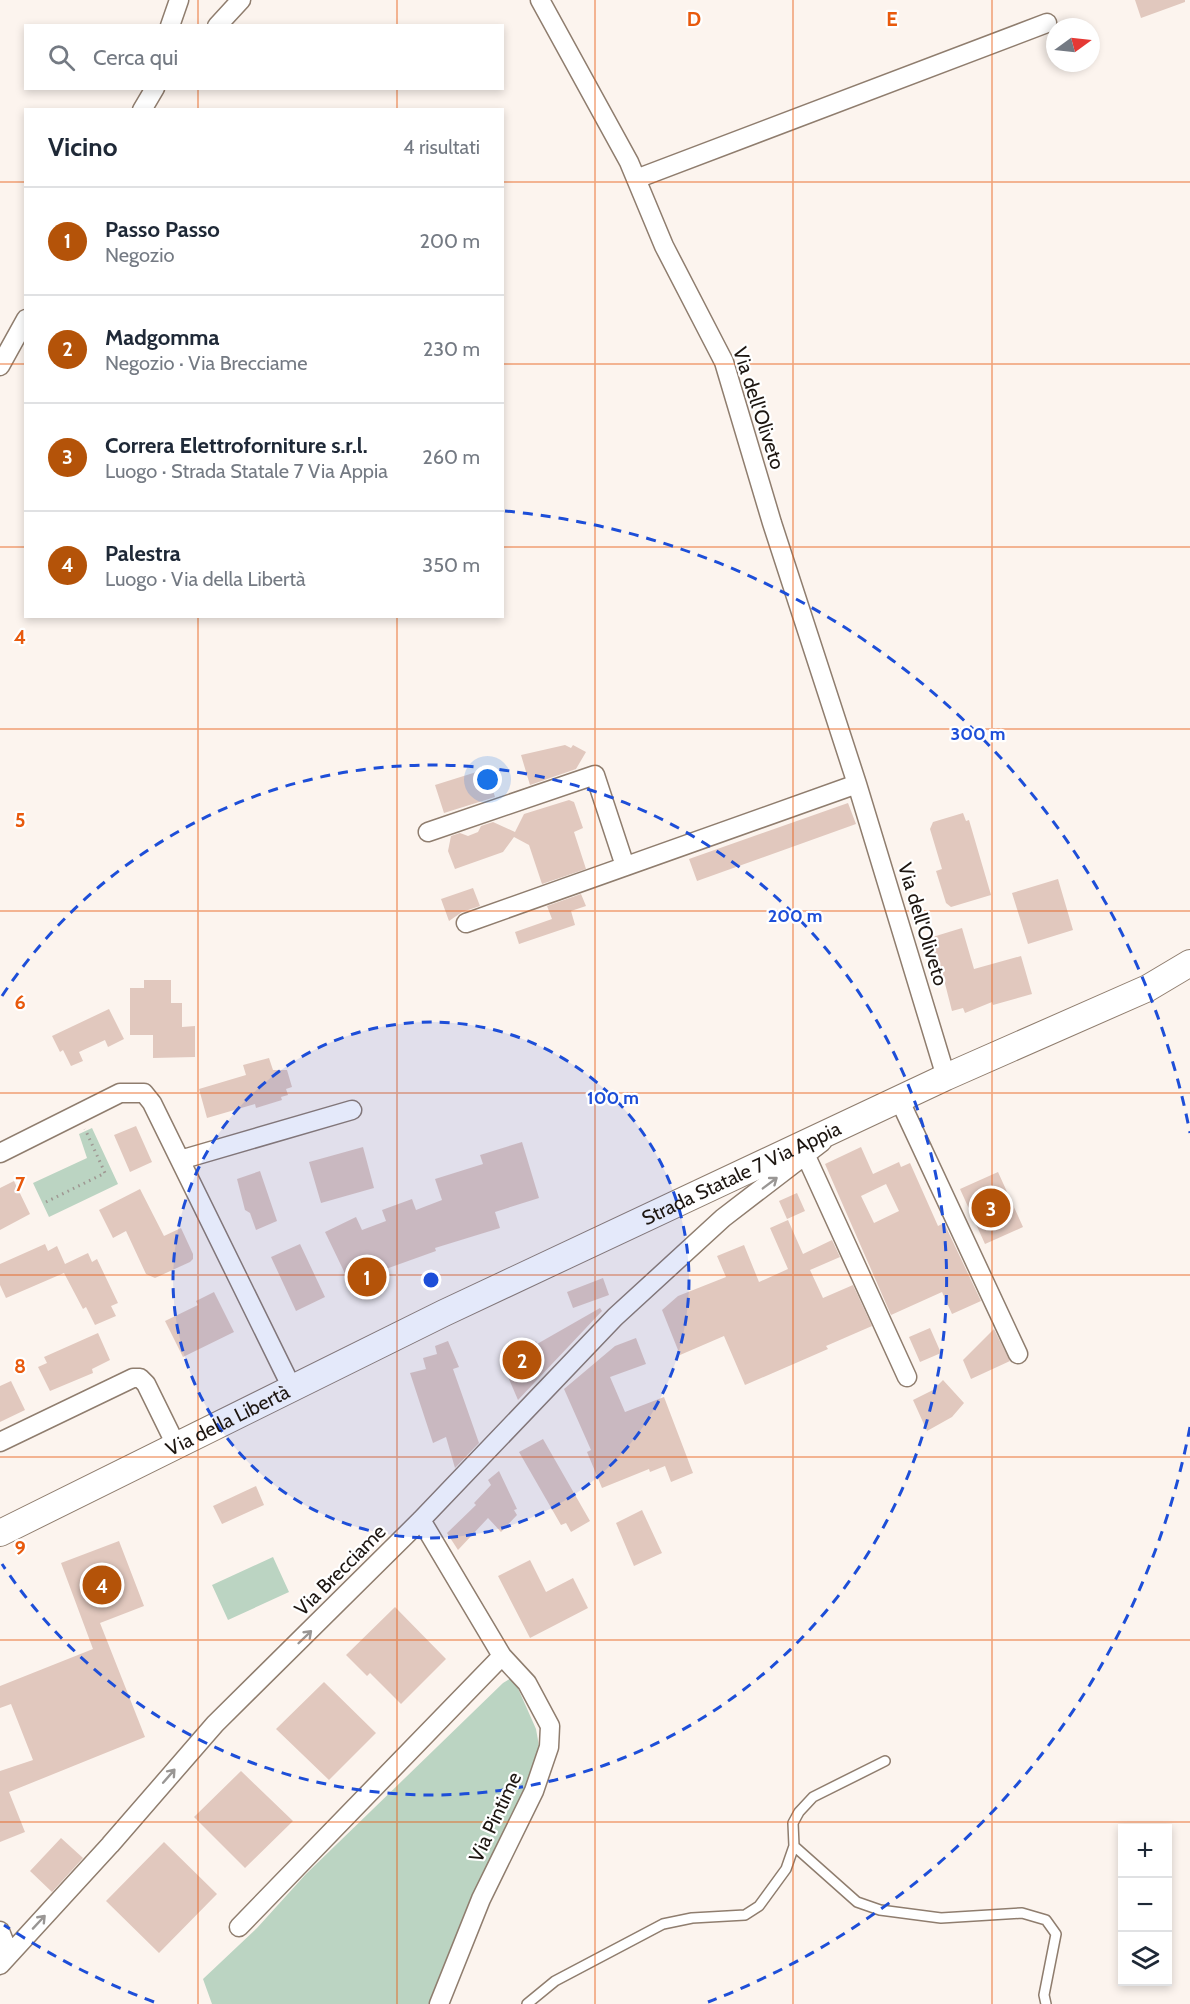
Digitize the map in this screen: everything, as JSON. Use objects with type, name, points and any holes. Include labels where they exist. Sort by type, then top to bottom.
[{"type":"main road","name":"Strada Statale 7 Via Appia","points":[[292,1388],[707,1188],[946,1077],[1148,988],[1190,963]]},
{"type":"main road","name":"Via della Libertà","points":[[0,1533],[292,1388]]},
{"type":"street","points":[[172,24],[179,0]]},
{"type":"street","points":[[219,24],[241,0]]},
{"type":"street","name":"Via dell'Oliveto","points":[[540,0],[629,162],[664,246],[724,362],[775,534],[857,784],[946,1077]]},
{"type":"street","points":[[636,179],[1046,23]]},
{"type":"street","points":[[143,108],[154,90]]},
{"type":"street","points":[[0,366],[24,323]]},
{"type":"street","points":[[428,832],[595,775],[626,866]]},
{"type":"street","points":[[466,922],[857,784]]},
{"type":"street","name":"Via della Libertà","points":[[0,1153],[120,1093],[144,1093],[152,1103],[292,1388]]},
{"type":"street","points":[[899,1099],[1018,1354]]},
{"type":"street","points":[[180,1160],[352,1110]]},
{"type":"street","name":"Via Brecciame","points":[[5,1959],[110,1845],[215,1724],[421,1520],[615,1317],[723,1218],[806,1156],[834,1131]]},
{"type":"street","points":[[806,1156],[907,1377]]},
{"type":"street","points":[[707,1188],[720,1193],[727,1200],[728,1210],[723,1218]]},
{"type":"street","points":[[0,1442],[133,1378],[140,1378],[146,1384],[176,1445]]},
{"type":"street","name":"Via Pintime","points":[[421,1520],[502,1656],[527,1683],[550,1726],[549,1747],[534,1791],[481,1899],[439,2004]]},
{"type":"street","points":[[239,1927],[502,1656]]},
{"type":"street","points":[[0,1931],[5,1959]]},
{"type":"lane","points":[[527,2004],[555,1981],[663,1924],[692,1918],[745,1915],[759,1906],[786,1869],[794,1846],[793,1823],[799,1812],[813,1797],[885,1761]]},
{"type":"lane","points":[[794,1846],[857,1902],[880,1910],[941,1918],[1022,1913],[1046,1920],[1056,1934],[1044,1995],[1046,2004]]},
{"type":"path","points":[[46,1202],[105,1173],[78,1114]]},
{"type":"green space","points":[[92,1128],[118,1184],[49,1217],[33,1183],[87,1158],[79,1134]]},
{"type":"green space","points":[[273,1557],[289,1592],[228,1620],[212,1585]]},
{"type":"green space","points":[[513,1677],[536,1729],[541,1757],[434,2004],[212,2004],[203,1979],[257,1928],[306,1874],[503,1683]]},
{"type":"building","points":[[1135,0],[1185,0],[1185,2],[1141,18]]},
{"type":"building","points":[[565,745],[571,748],[573,745],[586,752],[576,769],[530,785],[521,755]]},
{"type":"building","points":[[486,769],[495,797],[444,813],[435,785]]},
{"type":"building","points":[[569,800],[574,802],[583,828],[574,832],[586,869],[542,884],[529,845],[514,837],[503,852],[455,869],[448,851],[451,836],[460,833],[468,836],[478,832],[481,826],[493,822],[515,832],[524,814]]},
{"type":"building","points":[[848,803],[856,824],[697,881],[689,859]]},
{"type":"building","points":[[963,813],[966,821],[969,820],[991,895],[951,907],[946,903],[936,871],[942,869],[930,829],[933,822]]},
{"type":"building","points":[[1058,879],[1073,930],[1028,944],[1012,893]]},
{"type":"building","points":[[473,888],[480,906],[462,912],[449,921],[441,899]]},
{"type":"building","points":[[581,894],[586,906],[571,911],[575,925],[519,944],[515,932],[552,919],[547,906]]},
{"type":"building","points":[[962,928],[974,969],[1021,956],[1032,994],[993,1005],[992,1002],[965,1013],[963,1008],[952,1011],[942,972],[936,974],[926,939]]},
{"type":"building","points":[[144,980],[171,980],[171,1003],[182,1003],[182,1027],[195,1026],[195,1057],[153,1058],[153,1035],[130,1035],[130,988],[144,988]]},
{"type":"building","points":[[109,1009],[124,1039],[108,1047],[105,1040],[79,1052],[83,1061],[71,1066],[63,1050],[60,1052],[52,1036]]},
{"type":"building","points":[[269,1058],[273,1070],[287,1070],[292,1087],[286,1089],[288,1095],[281,1097],[282,1100],[256,1108],[255,1104],[207,1118],[199,1089],[246,1075],[243,1065]]},
{"type":"building","points":[[136,1126],[152,1162],[130,1172],[114,1135]]},
{"type":"building","points":[[522,1142],[539,1198],[495,1212],[500,1228],[435,1248],[436,1251],[383,1270],[384,1273],[352,1288],[325,1232],[356,1217],[362,1230],[386,1221],[382,1210],[412,1199],[416,1210],[442,1200],[435,1179],[483,1164],[480,1155]]},
{"type":"building","points":[[363,1147],[374,1188],[321,1203],[309,1162]]},
{"type":"building","points":[[861,1147],[873,1174],[899,1162],[901,1167],[910,1163],[938,1226],[944,1223],[981,1301],[952,1314],[942,1292],[891,1315],[825,1164]],"holes":[[[886,1184],[899,1211],[874,1223],[861,1196]]]},
{"type":"building","points":[[260,1171],[277,1221],[256,1230],[250,1213],[245,1210],[237,1179]]},
{"type":"building","points":[[998,1172],[1023,1227],[985,1244],[960,1189]]},
{"type":"building","points":[[14,1181],[30,1214],[0,1230],[0,1188]]},
{"type":"building","points":[[140,1189],[164,1236],[181,1228],[193,1254],[190,1262],[155,1278],[146,1274],[126,1231],[113,1238],[99,1210]]},
{"type":"building","points":[[797,1193],[805,1211],[787,1219],[779,1201]]},
{"type":"building","points":[[788,1220],[803,1254],[832,1240],[840,1257],[810,1270],[823,1298],[853,1285],[872,1326],[826,1346],[828,1349],[745,1385],[724,1336],[680,1355],[662,1310],[678,1296],[726,1277],[717,1256],[744,1245],[759,1282],[788,1269],[770,1228]]},
{"type":"building","points":[[45,1244],[48,1251],[57,1246],[65,1264],[88,1253],[92,1262],[97,1259],[118,1303],[111,1306],[116,1316],[95,1325],[86,1307],[83,1309],[64,1273],[6,1298],[0,1285],[0,1264]]},
{"type":"building","points":[[300,1244],[325,1297],[296,1311],[271,1257]]},
{"type":"building","points":[[603,1278],[609,1295],[573,1308],[567,1292]]},
{"type":"building","points":[[214,1292],[234,1332],[183,1357],[165,1321],[198,1305],[196,1301]]},
{"type":"building","points":[[600,1308],[602,1311],[518,1400],[506,1372],[536,1341],[537,1344]]},
{"type":"building","points":[[930,1328],[941,1353],[920,1362],[909,1337]]},
{"type":"building","points":[[994,1329],[1010,1361],[971,1379],[963,1360]]},
{"type":"building","points":[[98,1333],[110,1360],[92,1369],[93,1373],[50,1391],[38,1367],[47,1363],[44,1357]]},
{"type":"building","points":[[636,1338],[646,1364],[610,1377],[625,1412],[664,1397],[693,1473],[671,1482],[665,1466],[650,1472],[649,1469],[602,1488],[587,1452],[591,1450],[564,1389],[615,1346]]},
{"type":"building","points":[[448,1341],[459,1367],[453,1369],[479,1443],[455,1468],[446,1437],[433,1443],[410,1373],[426,1369],[423,1358],[437,1354],[435,1346]]},
{"type":"building","points":[[943,1380],[964,1403],[952,1417],[927,1431],[913,1400],[933,1390]]},
{"type":"building","points":[[11,1381],[25,1410],[0,1422],[0,1386]]},
{"type":"building","points":[[543,1439],[590,1521],[571,1532],[566,1523],[561,1525],[519,1452]]},
{"type":"building","points":[[499,1471],[517,1509],[514,1510],[517,1515],[501,1532],[488,1518],[458,1550],[447,1533],[476,1505],[474,1503],[491,1485],[488,1480]]},
{"type":"building","points":[[256,1486],[264,1505],[222,1524],[213,1506]]},
{"type":"building","points":[[642,1510],[662,1553],[634,1566],[616,1523]]},
{"type":"building","points":[[119,1541],[144,1606],[100,1623],[145,1737],[9,1792],[25,1832],[0,1842],[0,1771],[33,1760],[11,1704],[0,1708],[0,1686],[93,1649],[61,1563]]},
{"type":"building","points":[[530,1560],[546,1592],[573,1578],[588,1608],[530,1638],[498,1576]]},
{"type":"building","points":[[395,1607],[446,1659],[401,1704],[370,1673],[367,1676],[346,1655]]},
{"type":"building","points":[[324,1682],[376,1733],[329,1780],[276,1729]]},
{"type":"building","points":[[241,1771],[293,1821],[245,1868],[194,1817]]},
{"type":"building","points":[[61,1838],[83,1858],[52,1892],[30,1871]]},
{"type":"building","points":[[164,1842],[217,1894],[159,1953],[106,1901]]},
{"type":"place","name":"Correra Elettroforniture s.r.l.","points":[[991,1208]]},
{"type":"place","name":"Passo Passo","points":[[367,1277]]},
{"type":"place","name":"Madgomma","points":[[522,1360]]},
{"type":"place","name":"Palestra","points":[[102,1585]]}]
